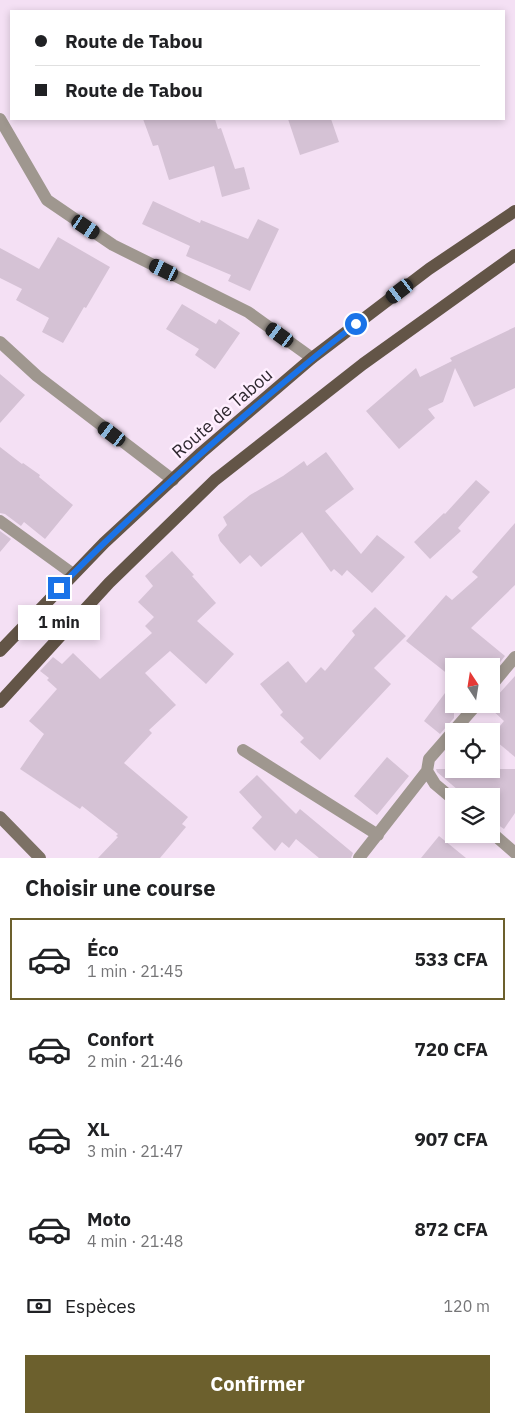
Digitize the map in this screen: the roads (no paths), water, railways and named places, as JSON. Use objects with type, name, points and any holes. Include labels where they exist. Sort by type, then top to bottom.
[{"type":"main road","name":"Route de Tabou","points":[[0,651],[104,543],[312,358],[429,269],[515,211]]},
{"type":"main road","points":[[0,702],[108,583],[215,480],[363,364],[515,255]]},
{"type":"street","points":[[0,119],[47,200],[113,245],[248,312],[312,358]]},
{"type":"street","points":[[0,342],[37,376],[173,480]]},
{"type":"street","points":[[0,521],[73,574]]},
{"type":"street","points":[[500,675],[515,657]]},
{"type":"street","points":[[360,858],[427,771],[429,759],[469,713]]},
{"type":"street","points":[[242,750],[378,835]]},
{"type":"street","points":[[427,771],[435,784],[445,792]]},
{"type":"street","points":[[0,816],[40,858]]},
{"type":"street","points":[[500,840],[515,852]]}]
